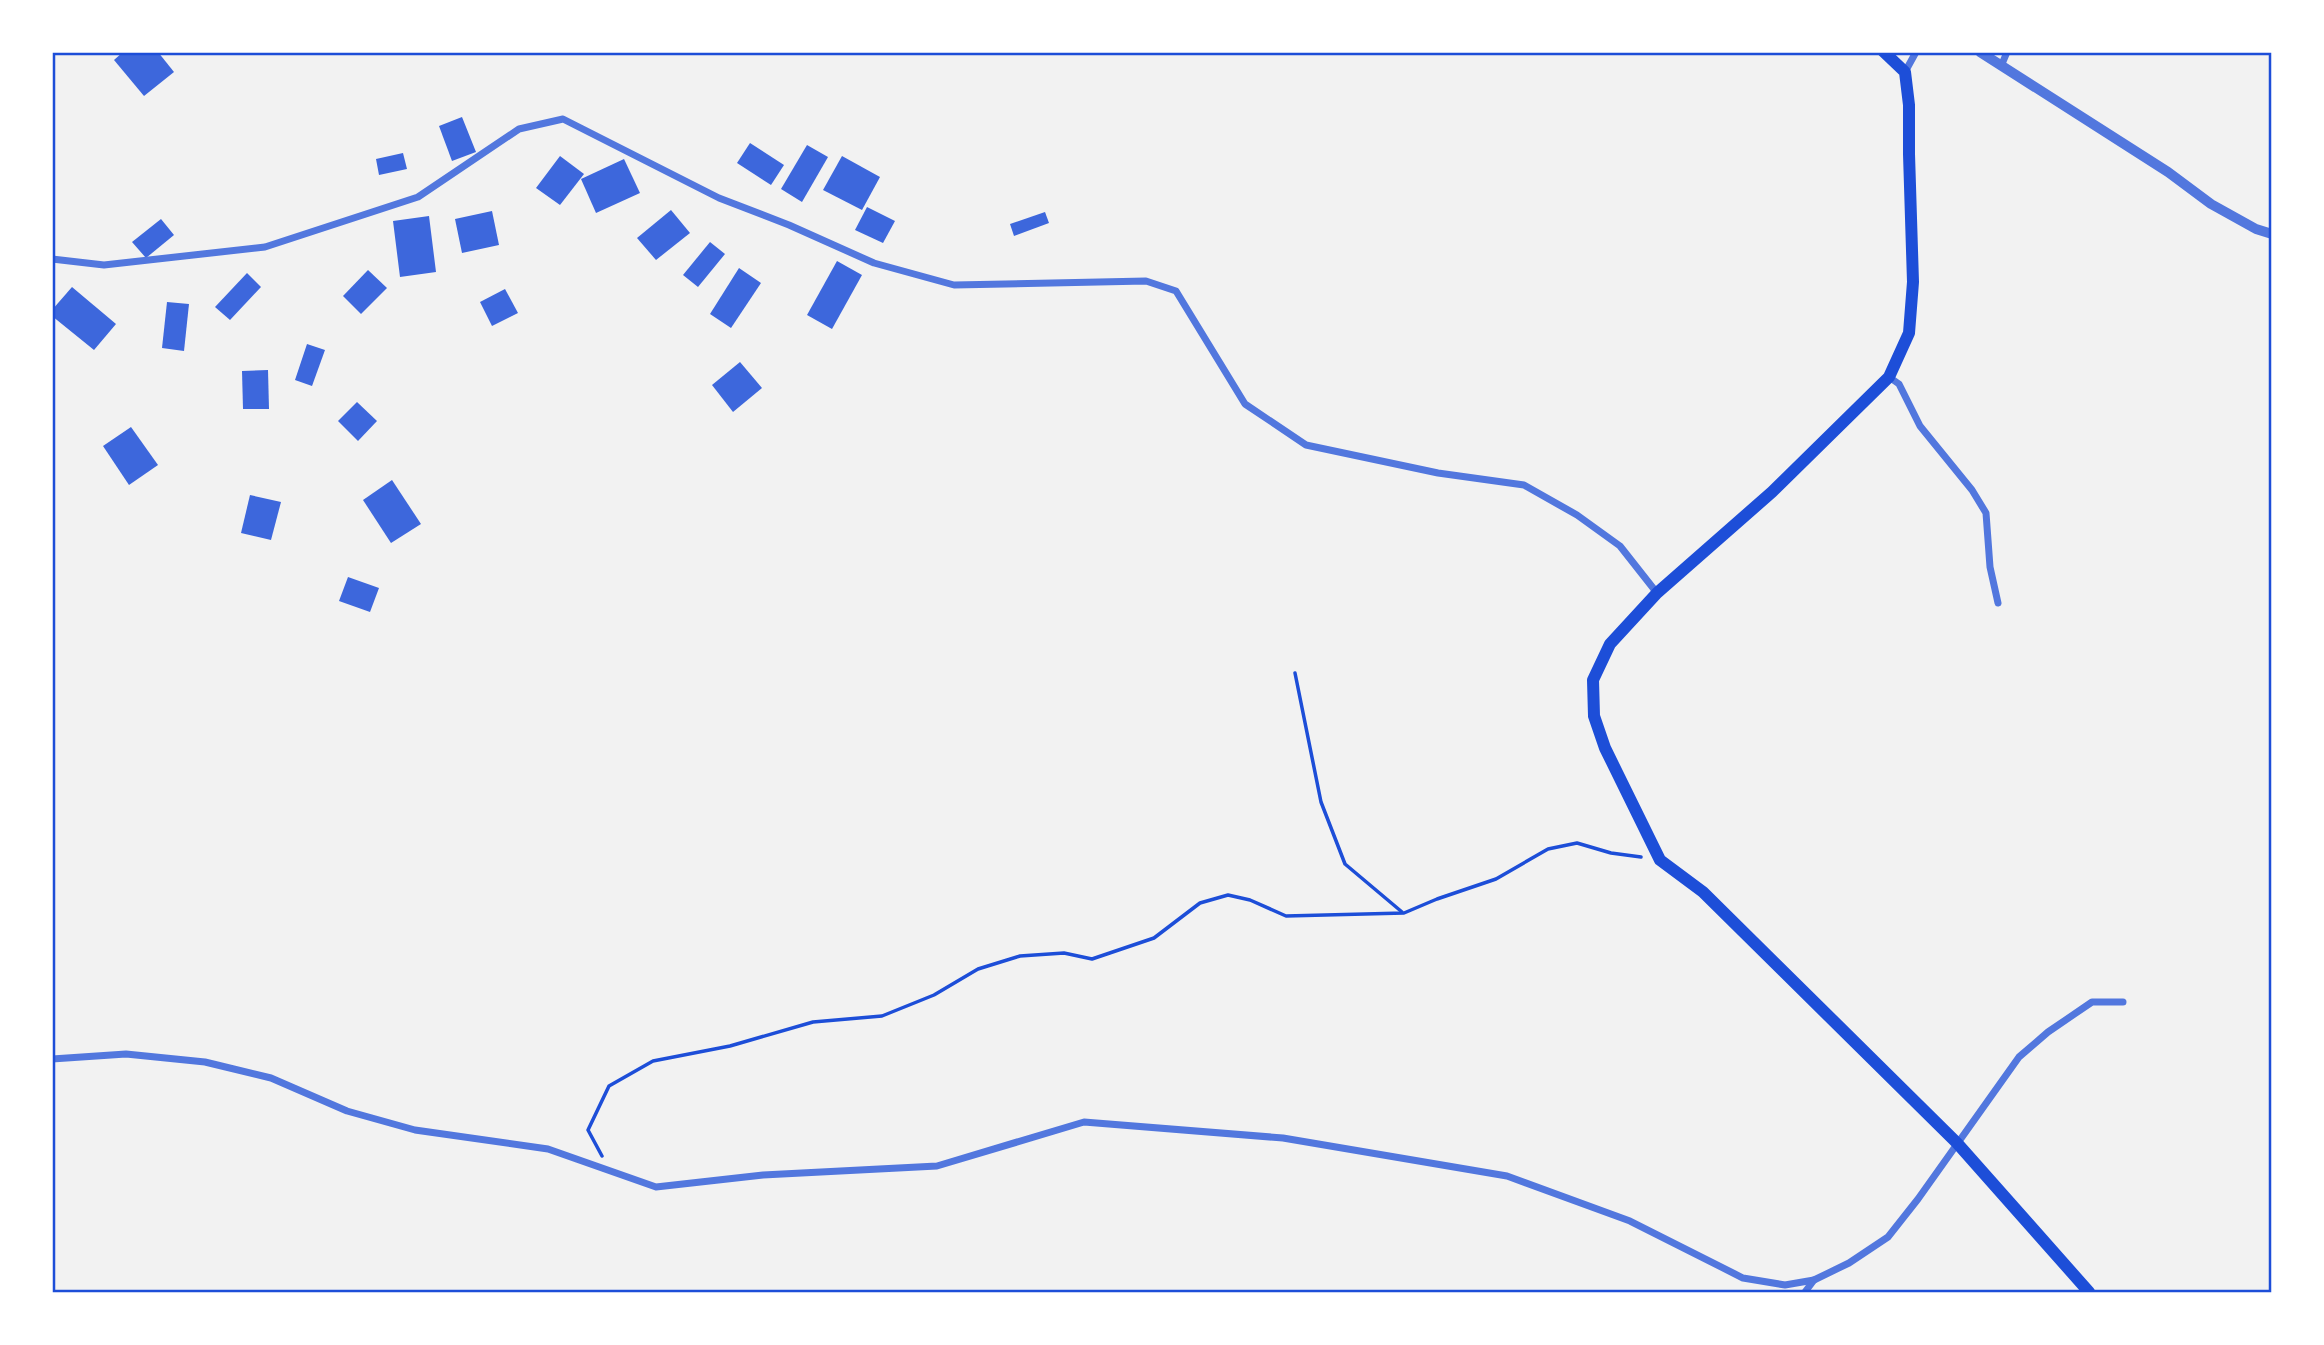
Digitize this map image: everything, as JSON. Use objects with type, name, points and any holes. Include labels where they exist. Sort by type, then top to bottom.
[{"type":"main road","points":[[1884,52],[1905,72],[1909,104],[1913,282],[1909,333],[1889,377],[1772,492],[1657,593],[1610,644],[1593,680],[1594,716],[1605,748],[1661,860],[1703,892],[1957,1143],[2090,1293]]},
{"type":"street","points":[[1905,72],[1916,52]]},
{"type":"street","points":[[1980,52],[2168,172],[2211,204],[2256,229],[2272,234]]},
{"type":"street","points":[[2002,64],[2007,52]]},
{"type":"street","points":[[52,260],[104,265],[265,247],[418,197],[519,129],[564,119],[719,198],[789,225],[874,263],[927,278],[954,285],[1146,282],[1176,291],[1245,404],[1306,445],[1438,473],[1524,485],[1577,515],[1619,546],[1657,593]]},
{"type":"street","points":[[1889,377],[1899,384],[1920,426],[1972,490],[1986,513],[1990,567],[1998,603]]},
{"type":"street","points":[[52,1059],[126,1054],[205,1062],[271,1078],[347,1111],[415,1130],[548,1149],[656,1186],[763,1175],[937,1166],[1084,1122],[1283,1138],[1507,1175],[1630,1221],[1743,1278],[1785,1285],[1814,1280],[1849,1263],[1888,1237],[2019,1058],[2048,1032],[2092,1002],[2123,1002]]},
{"type":"street","points":[[1805,1293],[1814,1280]]},
{"type":"path","points":[[1295,673],[1321,802],[1345,864],[1404,913]]},
{"type":"path","points":[[608,1169],[589,1130],[609,1086],[653,1061],[730,1046],[813,1023],[882,1016],[933,995],[978,970],[1020,956],[1064,953],[1092,959],[1154,938],[1200,903],[1228,895],[1250,900],[1286,916],[1404,913],[1496,879],[1548,849],[1577,843],[1611,853],[1661,860]]},
{"type":"building","points":[[123,52],[158,52],[174,72],[144,96],[114,60]]},
{"type":"building","points":[[462,117],[476,152],[452,161],[439,126]]},
{"type":"building","points":[[750,143],[784,165],[771,185],[737,163]]},
{"type":"building","points":[[807,145],[828,157],[802,202],[781,189]]},
{"type":"building","points":[[403,153],[407,169],[379,175],[376,159]]},
{"type":"building","points":[[560,156],[584,174],[560,205],[536,188]]},
{"type":"building","points":[[842,156],[880,177],[862,210],[823,190]]},
{"type":"building","points":[[624,159],[640,193],[596,213],[581,179]]},
{"type":"building","points":[[867,207],[895,221],[883,243],[855,230]]},
{"type":"building","points":[[671,210],[690,233],[656,260],[637,238]]},
{"type":"building","points":[[492,211],[499,245],[462,253],[455,219]]},
{"type":"building","points":[[1045,212],[1049,223],[1014,236],[1010,224]]},
{"type":"building","points":[[429,216],[436,272],[400,277],[393,221]]},
{"type":"building","points":[[161,219],[174,235],[146,258],[132,242]]},
{"type":"building","points":[[710,242],[725,254],[698,287],[683,275]]},
{"type":"building","points":[[837,261],[862,275],[832,329],[807,315]]},
{"type":"building","points":[[739,268],[761,283],[731,328],[710,314]]},
{"type":"building","points":[[368,270],[387,288],[361,314],[343,296]]},
{"type":"building","points":[[247,273],[261,287],[230,320],[215,307]]},
{"type":"building","points":[[72,287],[116,324],[94,350],[52,316],[52,310]]},
{"type":"building","points":[[505,289],[518,313],[492,326],[480,302]]},
{"type":"building","points":[[167,302],[189,304],[184,351],[162,348]]},
{"type":"building","points":[[307,344],[325,350],[312,386],[295,380]]},
{"type":"building","points":[[740,362],[762,388],[733,412],[712,385]]},
{"type":"building","points":[[268,370],[269,409],[243,409],[242,371]]},
{"type":"building","points":[[357,402],[377,421],[358,441],[338,421]]},
{"type":"building","points":[[131,427],[158,465],[129,485],[103,446]]},
{"type":"building","points":[[392,480],[421,524],[391,543],[363,500]]},
{"type":"building","points":[[250,495],[281,502],[271,540],[241,533]]},
{"type":"building","points":[[348,577],[379,588],[370,612],[339,601]]}]
